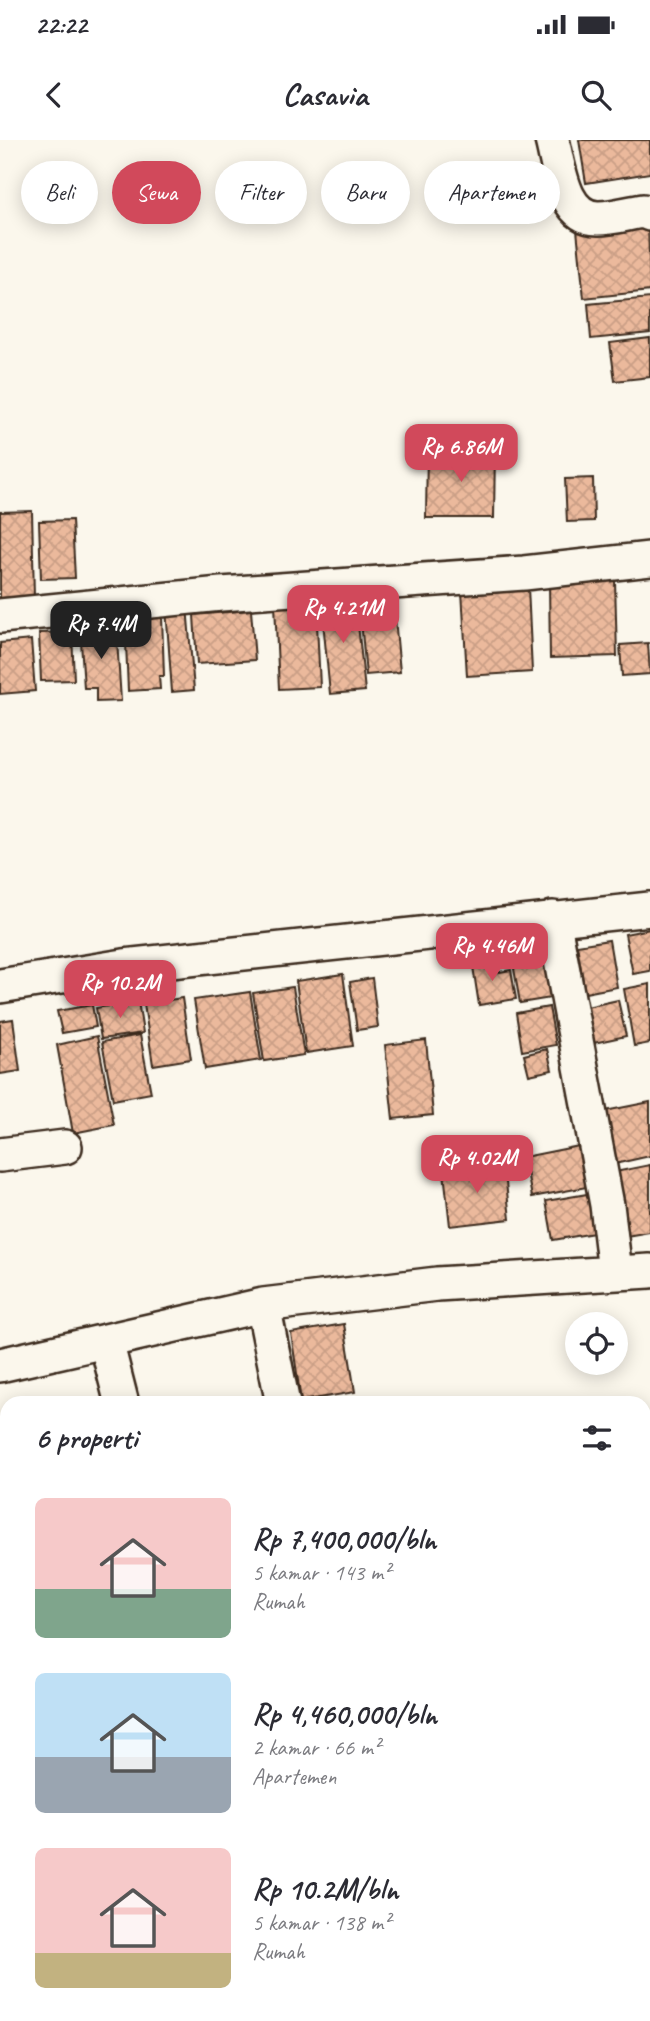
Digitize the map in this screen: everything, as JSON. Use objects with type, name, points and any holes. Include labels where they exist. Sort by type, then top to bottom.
[{"type":"street","points":[[552,140],[568,199],[577,210],[597,219],[643,211],[650,214]]},
{"type":"street","points":[[0,616],[221,594],[499,575],[650,559]]},
{"type":"street","points":[[0,986],[124,966],[650,909]]},
{"type":"street","points":[[553,918],[607,1205],[615,1272]]},
{"type":"street","points":[[0,1155],[65,1147]]},
{"type":"street","points":[[0,1365],[263,1305],[437,1284],[650,1271]]},
{"type":"street","points":[[263,1305],[281,1396]]},
{"type":"street","points":[[106,1341],[120,1396]]},
{"type":"building","points":[[579,140],[650,140],[650,173],[586,183]]},
{"type":"building","points":[[648,222],[650,291],[584,298],[577,230]]},
{"type":"building","points":[[650,298],[650,333],[591,339],[588,304]]},
{"type":"building","points":[[650,338],[650,377],[615,381],[610,343]]},
{"type":"building","points":[[427,449],[495,449],[494,518],[426,518]]},
{"type":"building","points":[[593,478],[594,521],[567,522],[565,479]]},
{"type":"building","points":[[32,511],[34,597],[0,598],[0,512]]},
{"type":"building","points":[[72,520],[75,578],[41,579],[39,521]]},
{"type":"building","points":[[615,580],[617,656],[550,658],[549,582]]},
{"type":"building","points":[[528,587],[532,672],[467,676],[462,591]]},
{"type":"building","points":[[355,596],[365,691],[330,694],[321,600]]},
{"type":"building","points":[[393,596],[400,672],[366,675],[359,599]]},
{"type":"building","points":[[316,603],[320,687],[279,689],[275,605]]},
{"type":"building","points":[[187,606],[194,690],[172,692],[166,608]]},
{"type":"building","points":[[251,610],[255,660],[197,664],[194,615]]},
{"type":"building","points":[[162,616],[164,676],[159,676],[160,689],[128,691],[125,618]]},
{"type":"building","points":[[116,624],[121,701],[96,702],[96,688],[84,688],[80,626]]},
{"type":"building","points":[[72,632],[74,680],[41,681],[39,633]]},
{"type":"building","points":[[31,640],[35,691],[0,694],[0,643]]},
{"type":"building","points":[[648,643],[650,674],[622,676],[620,645]]},
{"type":"building","points":[[650,929],[650,971],[633,974],[625,934]]},
{"type":"building","points":[[609,940],[617,987],[585,993],[577,945]]},
{"type":"building","points":[[492,957],[494,973],[511,970],[516,999],[479,1005],[472,960]]},
{"type":"building","points":[[544,957],[551,998],[520,1003],[513,963]]},
{"type":"building","points":[[343,974],[353,1046],[306,1053],[296,981]]},
{"type":"building","points":[[372,978],[378,1027],[357,1030],[350,982]]},
{"type":"building","points":[[650,984],[650,1043],[634,1046],[624,989]]},
{"type":"building","points":[[293,987],[304,1055],[264,1061],[253,993]]},
{"type":"building","points":[[250,992],[261,1060],[205,1069],[194,1000]]},
{"type":"building","points":[[182,998],[191,1059],[153,1065],[144,1004]]},
{"type":"building","points":[[618,1000],[626,1036],[589,1044],[582,1008]]},
{"type":"building","points":[[138,1001],[143,1033],[101,1039],[96,1008]]},
{"type":"building","points":[[92,1005],[96,1027],[62,1033],[57,1011]]},
{"type":"building","points":[[549,1007],[556,1045],[522,1051],[516,1013]]},
{"type":"building","points":[[13,1019],[20,1071],[0,1074],[0,1021]]},
{"type":"building","points":[[140,1035],[151,1093],[113,1100],[102,1042]]},
{"type":"building","points":[[97,1036],[114,1125],[73,1133],[57,1045]]},
{"type":"building","points":[[426,1040],[433,1115],[393,1119],[385,1045]]},
{"type":"building","points":[[547,1049],[552,1070],[529,1075],[524,1055]]},
{"type":"building","points":[[650,1102],[650,1156],[610,1165],[600,1112]]},
{"type":"building","points":[[584,1145],[592,1186],[532,1197],[524,1157]]},
{"type":"building","points":[[504,1164],[510,1219],[450,1226],[444,1172]]},
{"type":"building","points":[[650,1165],[650,1232],[626,1236],[615,1172]]},
{"type":"building","points":[[593,1193],[600,1232],[553,1240],[546,1201]]},
{"type":"building","points":[[344,1324],[355,1392],[331,1396],[300,1396],[291,1333]]}]
